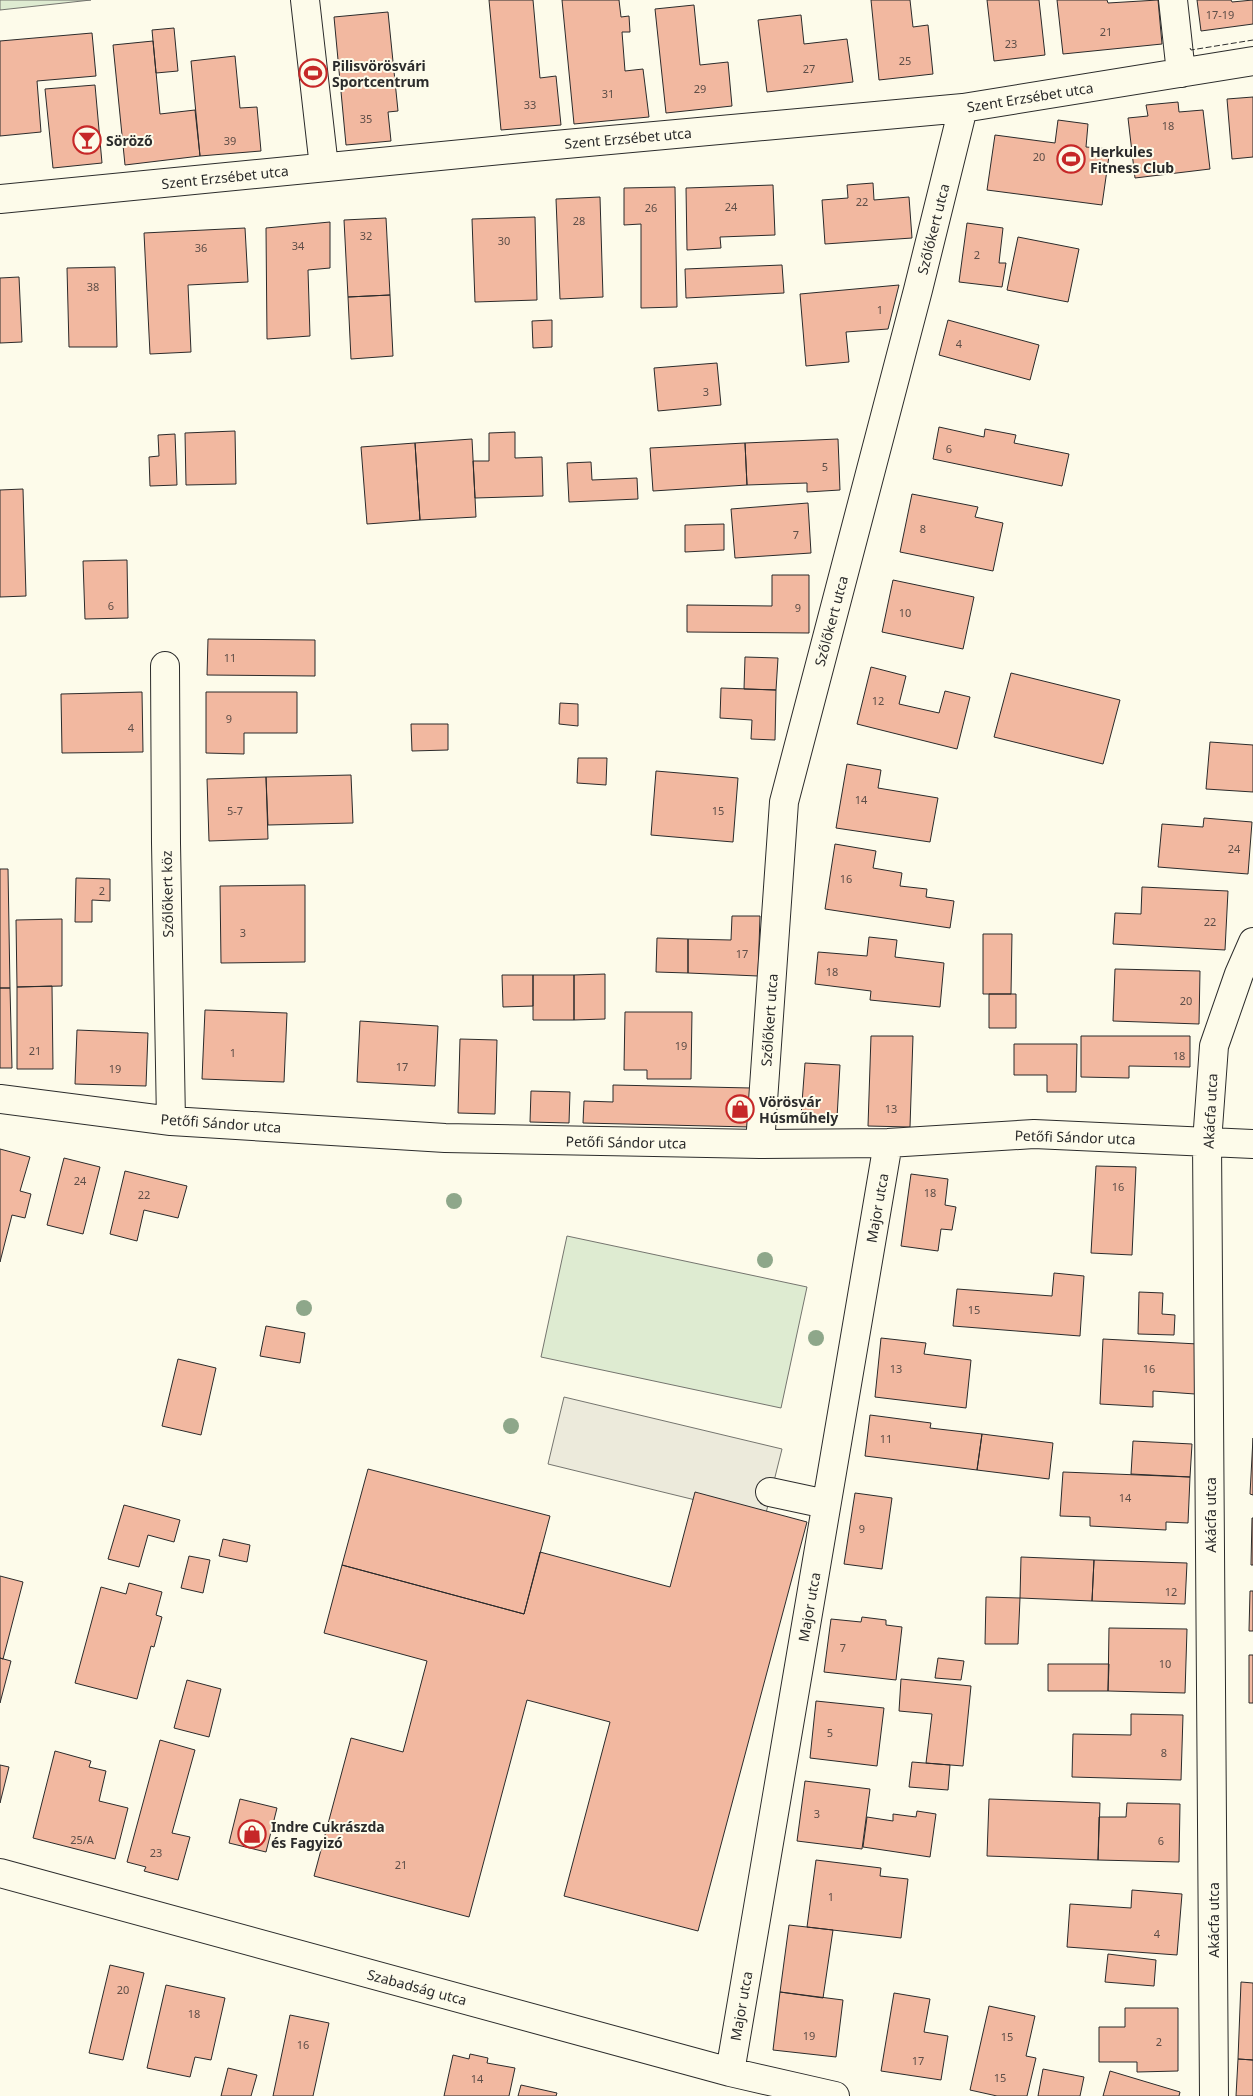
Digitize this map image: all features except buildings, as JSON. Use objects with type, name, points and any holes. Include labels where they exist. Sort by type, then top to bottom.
[{"type":"street","points":[[305,0],[324,167]]},
{"type":"street","points":[[1173,0],[1181,74]]},
{"type":"street","name":"Szent Erzsébet utca","points":[[0,199],[963,108],[1181,74],[1253,60]]},
{"type":"street","name":"Szőlőkert utca","points":[[760,1144],[784,802],[918,290],[963,108]]},
{"type":"street","name":"Szőlőkert köz","points":[[165,666],[171,1121]]},
{"type":"street","name":"Akácfa utca","points":[[1214,2096],[1207,1142],[1214,1046],[1239,974],[1253,942]]},
{"type":"street","name":"Petőfi Sándor utca","points":[[0,1099],[171,1121],[445,1138],[760,1144],[888,1143],[1034,1134],[1253,1144]]},
{"type":"street","name":"Major utca","points":[[730,2072],[888,1143]]},
{"type":"street","points":[[770,1492],[826,1504]]},
{"type":"street","name":"Szabadság utca","points":[[0,1873],[730,2072],[835,2096]]},
{"type":"green space","points":[[0,0],[91,0],[0,10]]},
{"type":"green space","points":[[567,1236],[807,1287],[781,1408],[541,1357]]},
{"type":"shaded area","points":[[564,1397],[782,1449],[765,1517],[548,1464]]},
{"type":"fence","points":[[1190,48],[1191,50],[1253,40]]},
{"type":"place","name":"Pilisvörösvári Sportcentrum","points":[[313,73]]},
{"type":"place","name":"Söröző","points":[[87,140]]},
{"type":"place","name":"Herkules Fitness Club","points":[[1071,159]]},
{"type":"place","name":"Vörösvár Húsműhely","points":[[740,1109]]},
{"type":"place","name":"Indre Cukrászda és Fagyizó","points":[[252,1834]]}]
